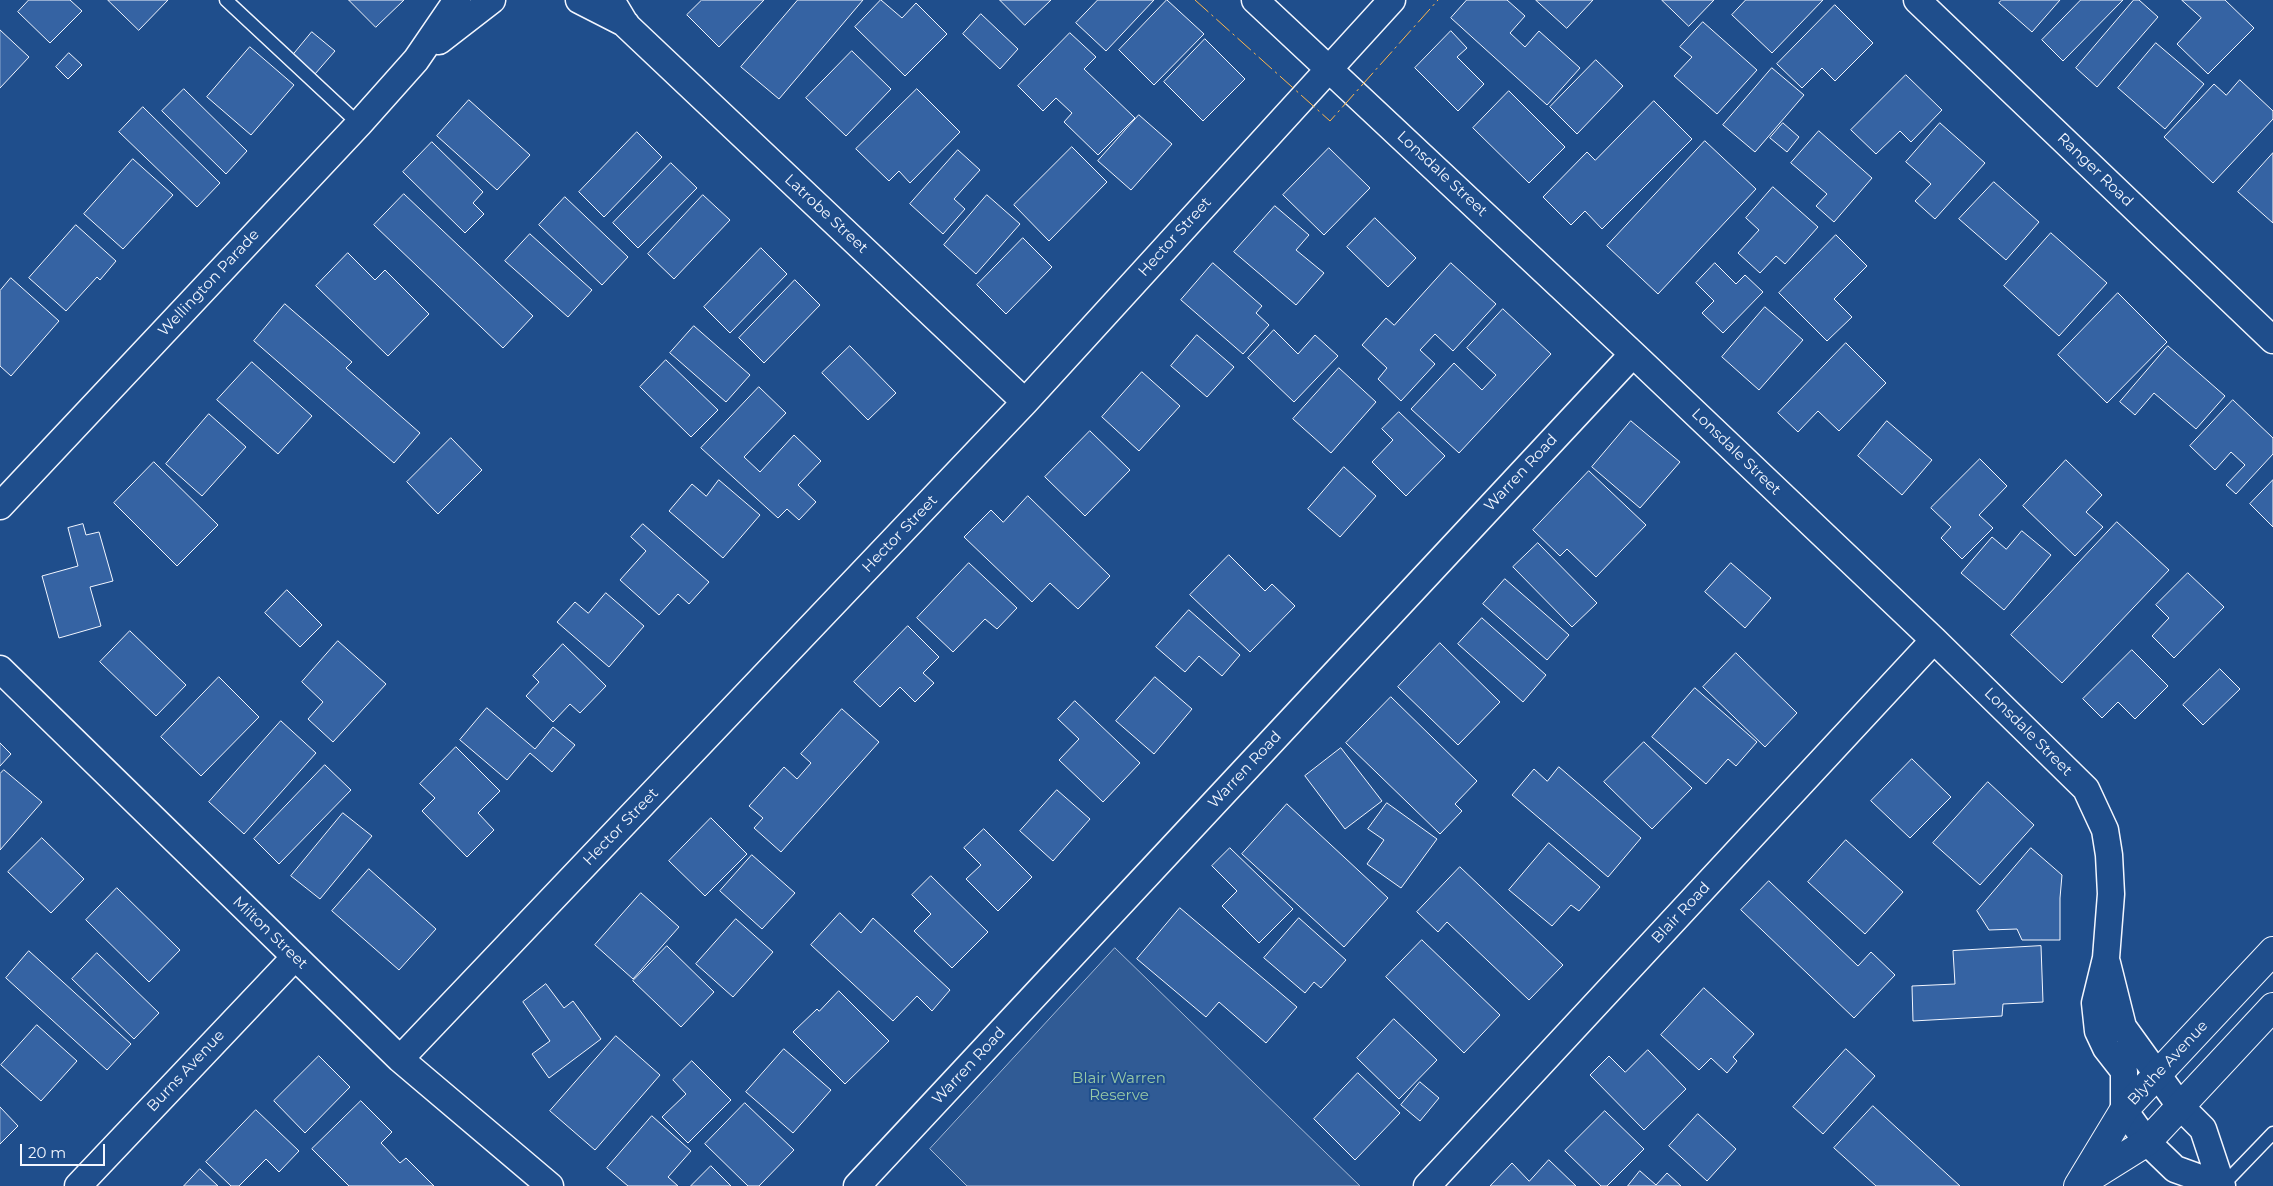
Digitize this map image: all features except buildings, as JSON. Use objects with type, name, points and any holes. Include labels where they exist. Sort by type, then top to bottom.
[{"type":"main road","name":"Blythe Avenue","points":[[2078,1186],[2124,1110],[2273,952]]},
{"type":"main road","name":"Blythe Avenue","points":[[2078,1186],[2147,1142],[2273,1007]]},
{"type":"street","name":"Wellington Parade","points":[[0,506],[359,124],[416,60],[457,0]]},
{"type":"street","name":"Wellington Parade","points":[[416,60],[471,14],[492,0]]},
{"type":"street","name":"Latrobe Street","points":[[579,0],[626,25],[1025,402]]},
{"type":"street","name":"Latrobe Street","points":[[611,0],[626,25]]},
{"type":"street","name":"Lonsdale Street","points":[[1255,0],[1329,67],[1633,354],[1934,640],[2086,789],[2105,830],[2109,855],[2111,894],[2106,958],[2095,1003],[2098,1031],[2106,1048],[2124,1071],[2124,1110]]},
{"type":"street","name":"Hector Street","points":[[400,1060],[1025,402],[1392,0]]},
{"type":"street","name":"Ranger Road","points":[[1917,0],[2273,340]]},
{"type":"street","name":"Warren Road","points":[[857,1186],[1633,354]]},
{"type":"street","name":"Blair Road","points":[[1428,1186],[1934,640]]},
{"type":"street","name":"Milton Street","points":[[0,669],[400,1060],[550,1186]]},
{"type":"street","name":"Burns Avenue","points":[[78,1186],[295,956]]},
{"type":"street","name":"Lonsdale Street","points":[[2106,958],[2123,1027],[2180,1106],[2203,1129],[2222,1186]]},
{"type":"street","points":[[2124,1110],[2147,1142],[2175,1169],[2222,1186]]},
{"type":"lane","points":[[226,0],[359,124]]},
{"type":"lane","points":[[2222,1186],[2273,1133]]},
{"type":"shaded area","name":"Blair Warren Reserve","points":[[1115,948],[1360,1186],[967,1186],[930,1149]]},
{"type":"power","points":[[1195,0],[1330,121],[1438,0]]}]
